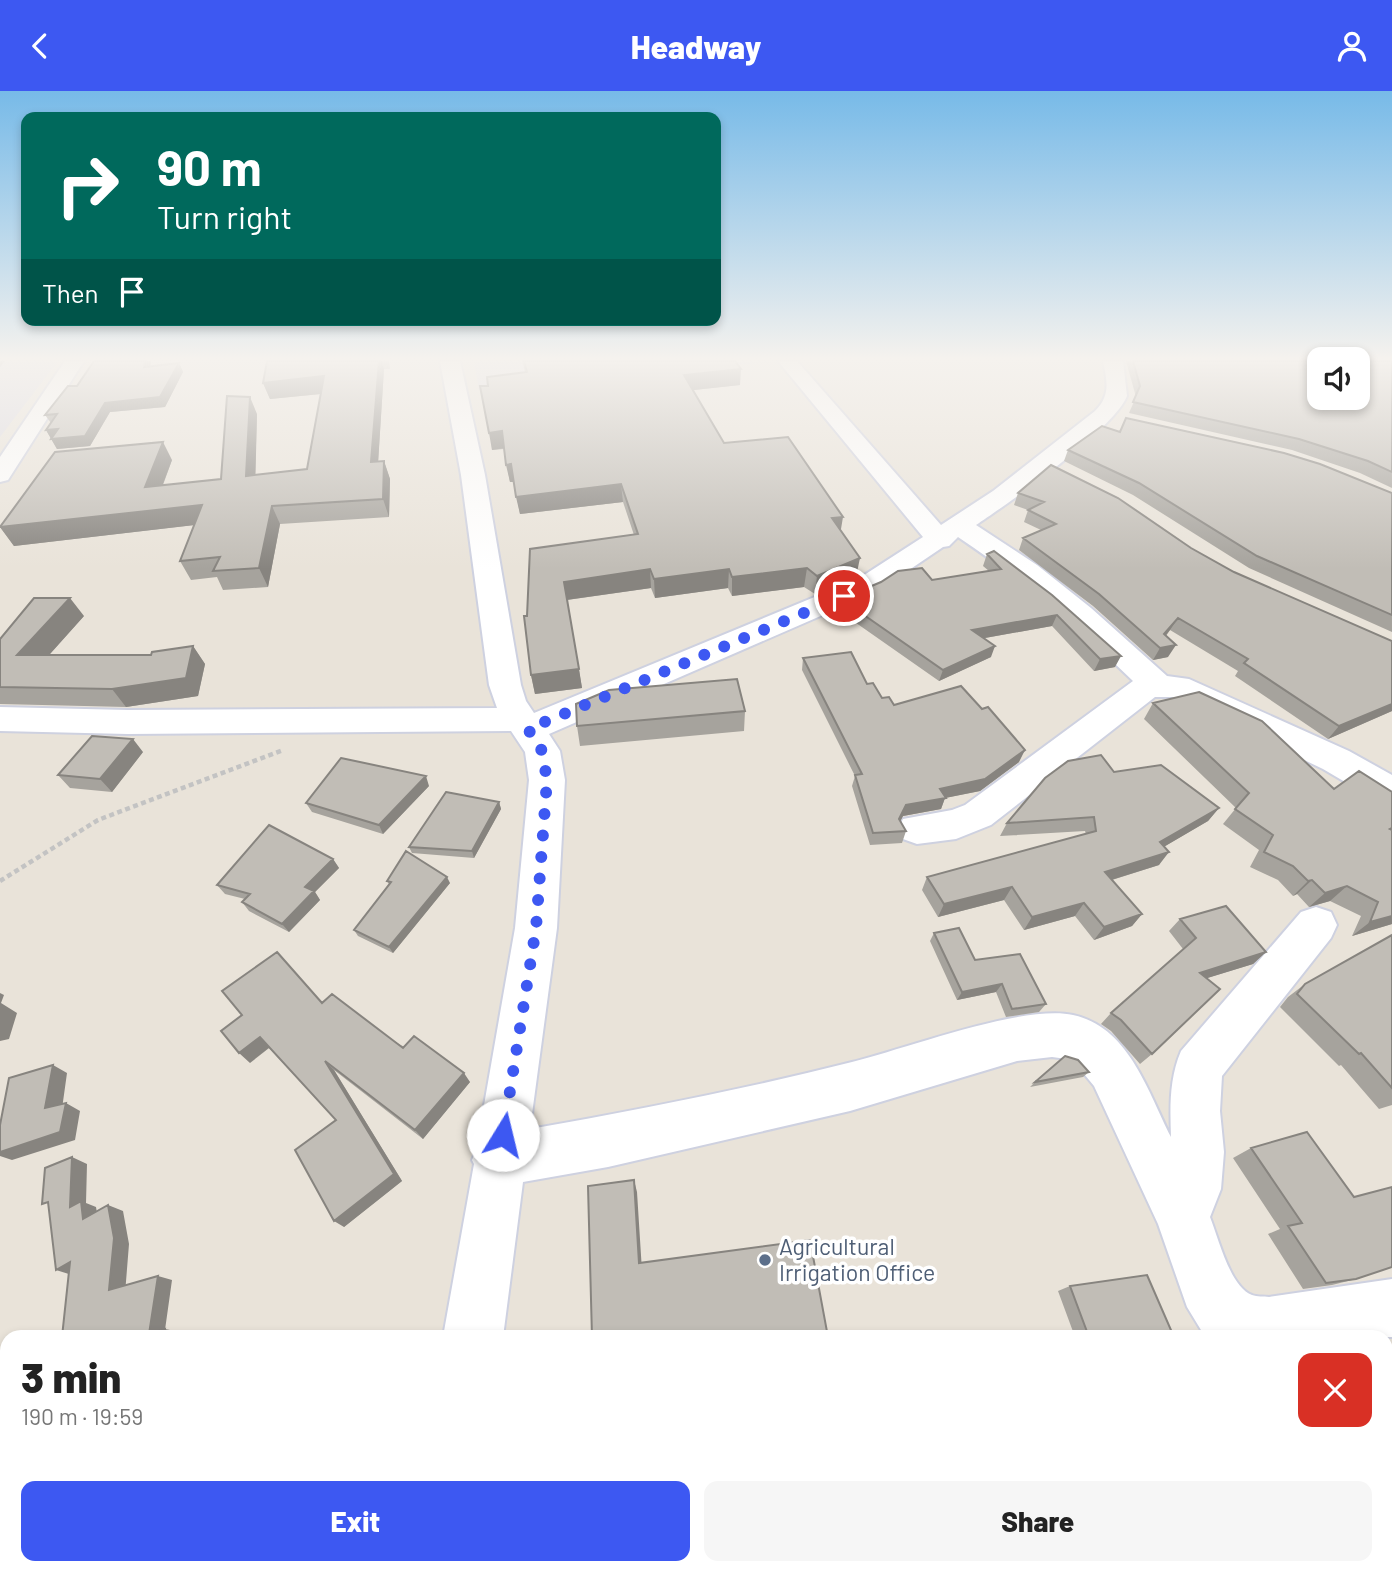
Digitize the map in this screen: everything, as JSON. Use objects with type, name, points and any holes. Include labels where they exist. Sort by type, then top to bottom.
[{"type":"street","points":[[0,475],[29,430]]},
{"type":"street","points":[[463,430],[505,685],[510,702],[542,751],[547,780],[536,928],[498,1160],[474,1330]]},
{"type":"street","points":[[853,430],[949,532],[1027,571],[1081,614],[1157,685]]},
{"type":"street","points":[[0,719],[524,724],[868,585],[1002,496],[1055,469],[1101,430]]},
{"type":"street","points":[[917,829],[956,824],[978,815],[1135,694],[1157,685],[1178,687],[1209,700],[1336,760],[1392,792]]},
{"type":"street","points":[[1183,1217],[1194,1189],[1198,1152],[1195,1111],[1198,1067],[1316,925]]},
{"type":"street","points":[[498,1160],[608,1140],[849,1087],[1017,1039],[1052,1035],[1073,1037],[1092,1047],[1111,1069],[1183,1217],[1206,1287],[1222,1309],[1242,1324],[1269,1326],[1392,1308]]},
{"type":"path","points":[[0,881],[98,820],[291,747]]},
{"type":"building","points":[[57,430],[88,430],[85,436],[51,439]]},
{"type":"building","points":[[225,430],[248,430],[246,476],[307,469],[314,430],[374,430],[371,462],[384,461],[383,499],[272,506],[259,568],[213,571],[220,557],[180,561],[202,505],[0,527],[55,452],[163,442],[145,487],[221,479]]},
{"type":"building","points":[[488,430],[717,430],[724,443],[788,437],[843,517],[832,518],[860,558],[817,576],[807,568],[732,577],[729,569],[654,579],[650,569],[564,582],[579,669],[531,675],[524,616],[527,616],[530,549],[638,534],[621,484],[516,497],[511,464],[506,465],[502,431],[489,433]]},
{"type":"building","points":[[1096,430],[1181,430],[1284,453],[1320,464],[1392,493],[1392,615],[1257,556],[1139,483],[1068,450]]},
{"type":"building","points":[[1260,430],[1392,430],[1392,472],[1368,461],[1299,439]]},
{"type":"building","points":[[1051,465],[1118,498],[1191,548],[1234,572],[1392,641],[1392,704],[1339,726],[1244,663],[1248,659],[1178,618],[1164,634],[1176,645],[1160,648],[1099,594],[1023,538],[1056,524],[1028,510],[1044,502],[1018,493]]},
{"type":"building","points":[[994,551],[1052,595],[1121,656],[1100,659],[1057,615],[972,630],[995,646],[943,670],[841,599],[881,582],[898,571],[922,568],[932,580],[1001,569],[987,554]]},
{"type":"building","points":[[34,598],[70,598],[17,655],[151,655],[152,652],[193,646],[186,678],[112,689],[0,687],[0,639]]},
{"type":"building","points":[[851,652],[867,684],[873,683],[882,698],[889,697],[894,705],[961,686],[982,709],[988,707],[1025,750],[985,779],[940,789],[946,798],[906,805],[899,819],[906,831],[873,833],[855,775],[862,774],[803,658]]},
{"type":"building","points":[[737,679],[745,711],[577,726],[576,704],[609,690]]},
{"type":"building","points":[[1199,692],[1262,721],[1334,789],[1359,771],[1392,792],[1392,916],[1370,922],[1378,902],[1347,886],[1325,893],[1293,866],[1264,852],[1273,835],[1235,809],[1249,793],[1153,703]]},
{"type":"building","points":[[92,736],[133,739],[100,779],[58,775]]},
{"type":"building","points":[[1101,755],[1114,772],[1161,765],[1219,808],[1160,842],[1169,852],[1105,872],[1142,914],[1104,927],[1084,903],[1032,917],[1012,887],[944,904],[927,877],[1096,831],[1094,817],[1007,823],[1045,778],[1068,761]]},
{"type":"building","points":[[341,758],[426,776],[379,825],[306,803]]},
{"type":"building","points":[[446,792],[499,802],[472,851],[409,847]]},
{"type":"building","points":[[269,825],[333,859],[305,887],[314,891],[282,924],[242,902],[250,894],[217,885]]},
{"type":"building","points":[[406,851],[447,877],[389,947],[354,930],[391,882],[387,881]]},
{"type":"building","points":[[1226,906],[1266,952],[1200,973],[1220,989],[1152,1054],[1121,1020],[1111,1013],[1196,938],[1180,919]]},
{"type":"building","points":[[959,928],[975,960],[1020,954],[1046,1004],[1012,1009],[1002,984],[962,992],[934,933]]},
{"type":"building","points":[[1392,935],[1392,1088],[1361,1053],[1297,994],[1305,984]]},
{"type":"building","points":[[277,952],[322,1003],[332,994],[403,1048],[414,1036],[464,1073],[415,1130],[325,1061],[394,1174],[334,1221],[295,1150],[336,1120],[260,1037],[239,1053],[221,1031],[242,1015],[222,991]]},
{"type":"building","points":[[1065,1056],[1078,1060],[1089,1072],[1035,1082]]},
{"type":"building","points":[[53,1065],[45,1108],[66,1103],[60,1132],[0,1152],[0,1125],[9,1078]]},
{"type":"building","points":[[1307,1132],[1354,1197],[1392,1187],[1392,1267],[1356,1279],[1326,1283],[1288,1226],[1302,1223],[1251,1148]]},
{"type":"building","points":[[72,1157],[70,1207],[81,1201],[83,1219],[108,1205],[114,1238],[109,1290],[158,1276],[150,1330],[63,1330],[70,1262],[56,1270],[48,1202],[42,1204],[45,1168]]},
{"type":"building","name":"Agricultural Irrigation Office","points":[[634,1180],[639,1263],[810,1240],[827,1330],[592,1330],[588,1186]]},
{"type":"building","points":[[1147,1275],[1171,1330],[1086,1330],[1070,1286]]},
{"type":"place","name":"Agricultural Irrigation Office","points":[[765,1260]]},
{"type":"route","points":[[503,1135],[536,928],[547,780],[542,751],[528,729],[844,596]]}]
